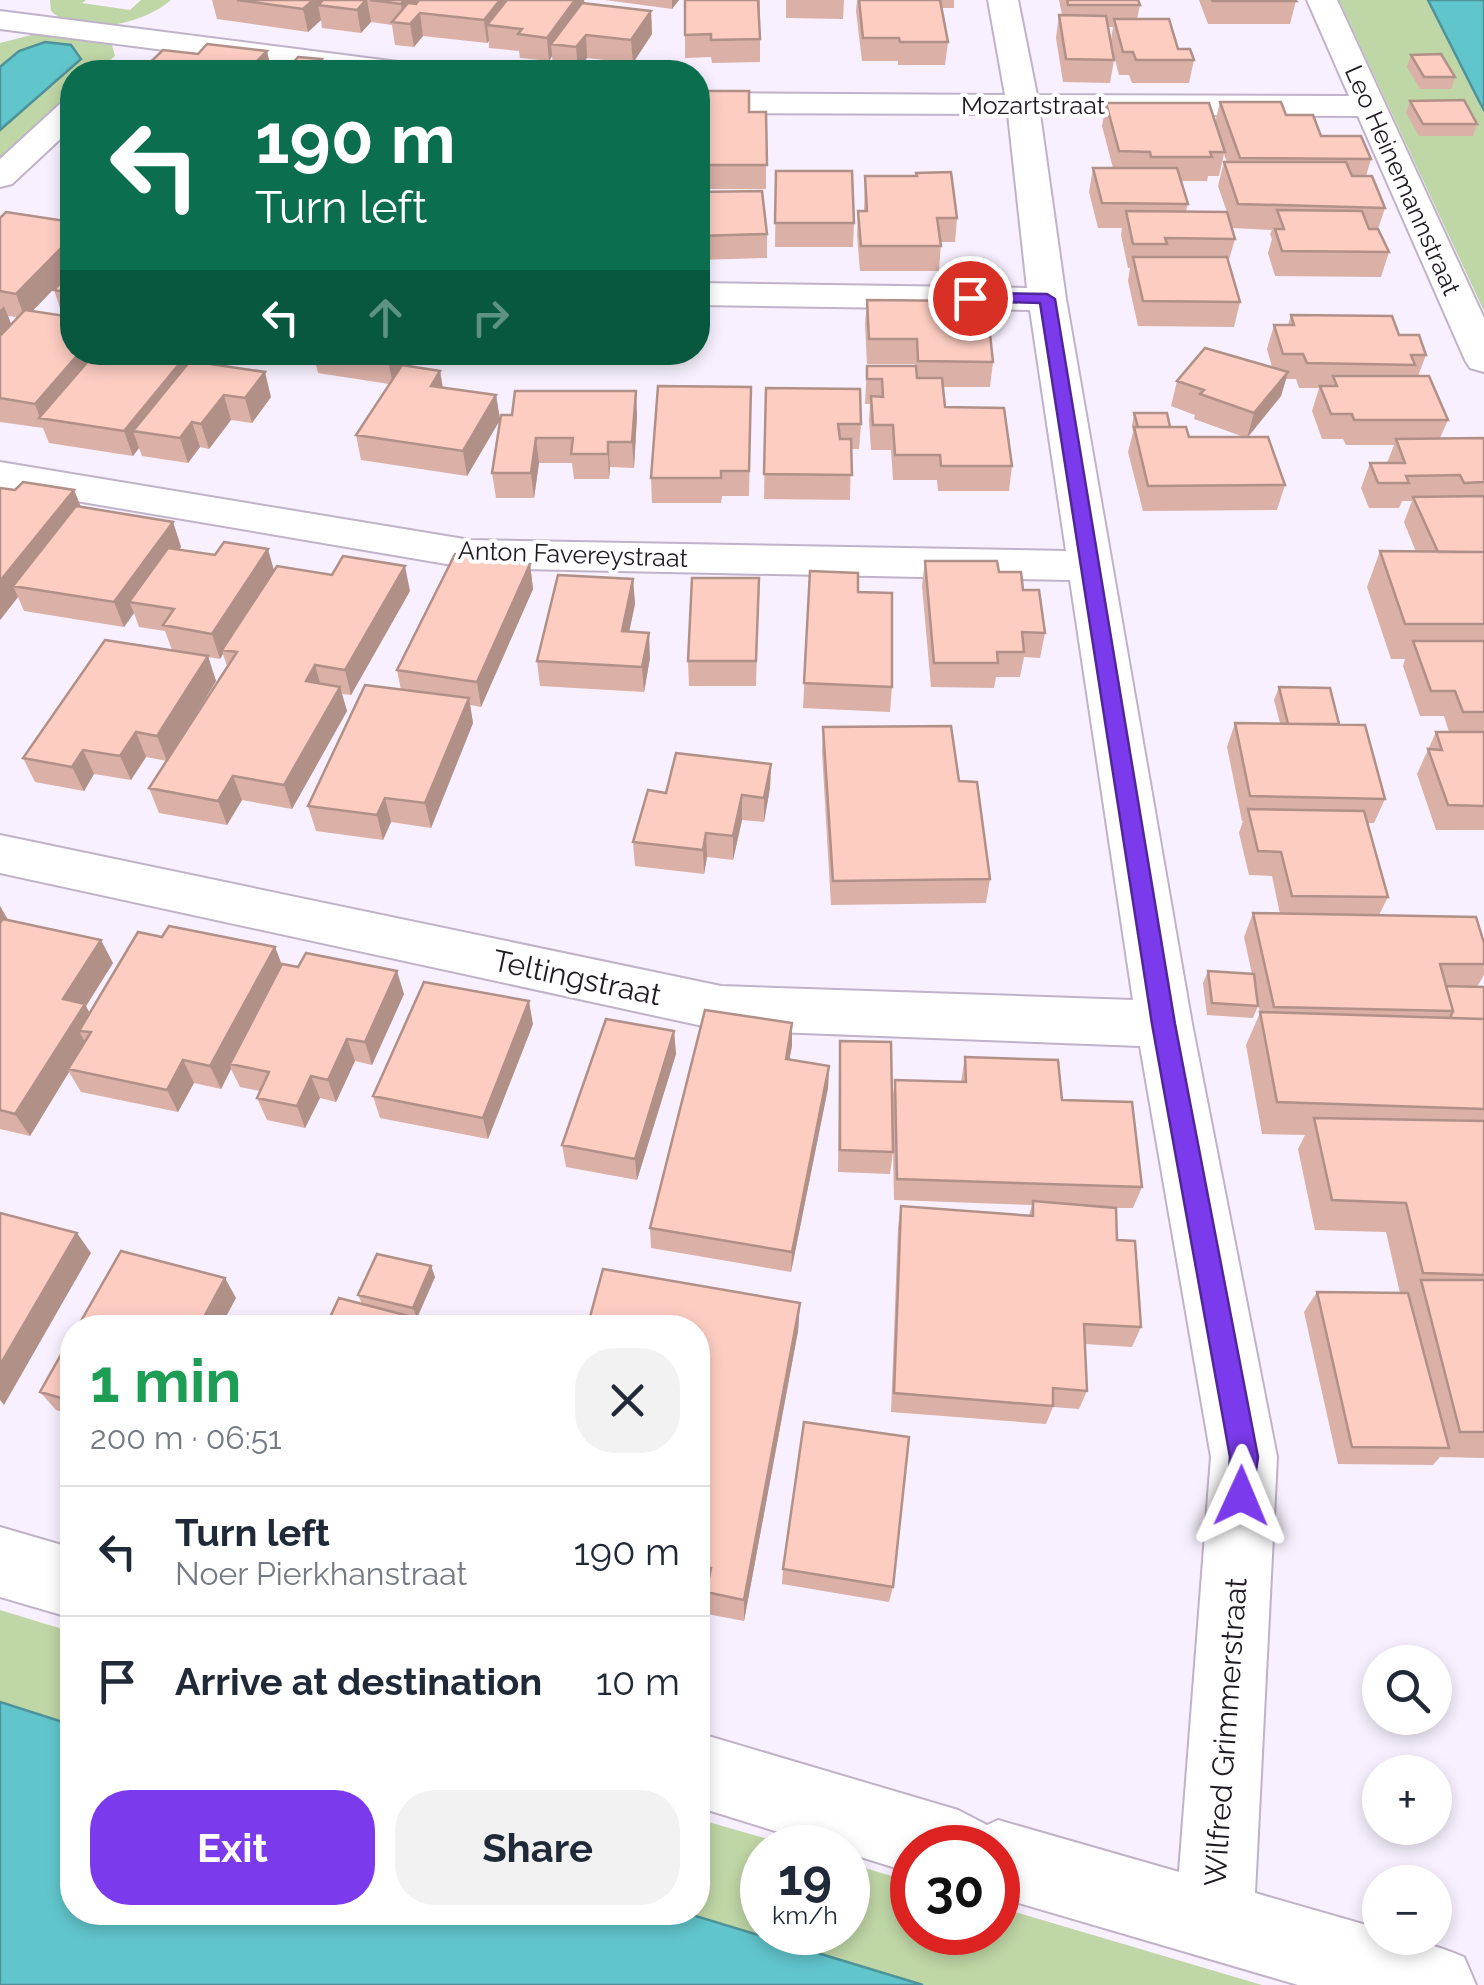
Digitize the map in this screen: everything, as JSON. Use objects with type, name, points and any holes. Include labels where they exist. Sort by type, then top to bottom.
[{"type":"street","points":[[4,24],[37,0]]},
{"type":"street","name":"Wilfred Grimmerstraat","points":[[1002,0],[1023,106],[1047,299],[1164,1024],[1244,1457],[1214,1924]]},
{"type":"street","name":"Leo Heinemannstraat","points":[[1322,0],[1484,360]]},
{"type":"street","points":[[127,60],[179,13]]},
{"type":"street","points":[[4,24],[313,60]]},
{"type":"street","name":"Mozartstraat","points":[[710,103],[1369,106]]},
{"type":"street","points":[[0,178],[60,122]]},
{"type":"street","points":[[710,294],[1047,299]]},
{"type":"street","name":"Anton Favereystraat","points":[[0,475],[470,554],[1092,566]]},
{"type":"street","name":"Teltingstraat","points":[[0,854],[721,1008],[1164,1024]]},
{"type":"street","points":[[0,1562],[60,1580]]},
{"type":"street","points":[[710,1774],[890,1828]]},
{"type":"street","points":[[1020,1866],[1436,1985]]},
{"type":"green space","points":[[50,0],[86,0],[82,3],[130,10],[141,0],[171,0],[145,16],[95,26],[63,20],[51,11]]},
{"type":"green space","points":[[1339,0],[1428,0],[1484,110],[1484,311]]},
{"type":"green space","points":[[39,33],[104,40],[112,45],[115,56],[110,60],[80,60],[19,51],[0,67],[0,43]]},
{"type":"green space","points":[[60,77],[60,106],[0,162],[0,130]]},
{"type":"green space","points":[[0,1610],[60,1628],[60,1721],[0,1702]]},
{"type":"green space","points":[[710,1822],[740,1831],[740,1929],[710,1920]]},
{"type":"green space","points":[[870,1870],[890,1875],[890,1955],[1020,1955],[1020,1914],[1262,1985],[923,1985],[824,1955],[870,1955]]},
{"type":"water","points":[[1428,0],[1484,0],[1484,110],[1479,101]]},
{"type":"water","points":[[45,42],[71,45],[81,59],[60,60],[60,77],[0,130],[0,67],[19,51]]},
{"type":"water","points":[[0,1702],[60,1721],[60,1925],[710,1925],[710,1920],[740,1929],[740,1955],[824,1955],[923,1985],[0,1985]]},
{"type":"building","points":[[237,0],[313,0],[303,9]]},
{"type":"building","points":[[323,0],[366,0],[357,10],[318,5]]},
{"type":"building","points":[[370,0],[404,0],[401,4]]},
{"type":"building","points":[[419,0],[500,0],[484,20],[420,13],[410,24],[392,22],[408,3],[416,4]]},
{"type":"building","points":[[507,0],[575,0],[547,38],[518,34],[522,29],[487,25]]},
{"type":"building","points":[[685,0],[758,0],[760,39],[711,40],[711,34],[685,35]]},
{"type":"building","points":[[859,0],[940,0],[948,42],[863,38]]},
{"type":"building","points":[[1067,0],[1138,0],[1140,5],[1068,5]]},
{"type":"building","points":[[1295,0],[1296,1],[1213,1]]},
{"type":"building","points":[[582,3],[651,11],[631,40],[586,35],[576,47],[551,44]]},
{"type":"building","points":[[1059,15],[1106,16],[1114,60],[1066,59]]},
{"type":"building","points":[[1114,19],[1169,19],[1178,49],[1190,49],[1194,60],[1136,60],[1133,52],[1123,52]]},
{"type":"building","points":[[207,44],[267,51],[258,60],[153,60],[163,50],[198,54]]},
{"type":"building","points":[[1441,54],[1455,77],[1424,77],[1411,55]]},
{"type":"building","points":[[710,91],[749,91],[749,112],[766,112],[767,165],[710,165]]},
{"type":"building","points":[[1464,100],[1477,124],[1423,124],[1410,101]]},
{"type":"building","points":[[1220,102],[1281,102],[1286,115],[1313,115],[1321,136],[1361,136],[1371,159],[1240,158]]},
{"type":"building","points":[[1106,103],[1209,103],[1225,152],[1210,152],[1212,157],[1151,157],[1150,152],[1119,151]]},
{"type":"building","points":[[1224,162],[1346,162],[1352,176],[1372,176],[1385,208],[1238,204]]},
{"type":"building","points":[[1093,168],[1177,168],[1188,204],[1102,203]]},
{"type":"building","points":[[776,171],[852,171],[854,223],[775,223]]},
{"type":"building","points":[[951,172],[957,218],[937,218],[941,246],[861,246],[858,211],[867,211],[865,176]]},
{"type":"building","points":[[762,191],[767,234],[710,236],[710,192]]},
{"type":"building","points":[[1277,210],[1362,211],[1369,229],[1378,229],[1389,252],[1282,251],[1275,229],[1284,229]]},
{"type":"building","points":[[1126,211],[1227,212],[1235,239],[1165,238],[1167,244],[1133,244]]},
{"type":"building","points":[[6,212],[60,220],[60,249],[16,294],[0,291],[0,218]]},
{"type":"building","points":[[1133,257],[1227,257],[1240,302],[1143,301]]},
{"type":"building","points":[[867,300],[972,301],[972,306],[987,306],[993,362],[918,361],[917,339],[869,339]]},
{"type":"building","points":[[25,310],[60,315],[60,365],[69,365],[35,404],[0,398],[0,336]]},
{"type":"building","points":[[1291,315],[1392,316],[1399,335],[1419,335],[1426,355],[1411,355],[1415,365],[1307,363],[1303,354],[1283,354],[1274,325],[1294,325]]},
{"type":"building","points":[[1205,348],[1288,372],[1254,413],[1200,394],[1204,390],[1177,381]]},
{"type":"building","points":[[85,365],[178,365],[124,431],[39,418]]},
{"type":"building","points":[[187,365],[265,372],[245,398],[224,395],[201,424],[192,422],[180,438],[133,431]]},
{"type":"building","points":[[402,365],[440,371],[431,386],[496,395],[463,451],[356,435]]},
{"type":"building","points":[[867,366],[916,366],[917,378],[942,378],[945,407],[1004,408],[1012,466],[941,466],[940,455],[895,455],[893,425],[873,425],[871,396],[883,397],[882,379],[867,379]]},
{"type":"building","points":[[1333,376],[1429,376],[1448,420],[1354,420],[1352,414],[1331,414],[1320,386],[1337,386]]},
{"type":"building","points":[[658,386],[751,387],[749,471],[721,471],[721,478],[651,478]]},
{"type":"building","points":[[766,388],[860,389],[861,424],[838,424],[840,439],[851,439],[852,475],[764,474]]},
{"type":"building","points":[[515,391],[636,391],[632,442],[608,442],[608,454],[571,454],[573,438],[536,438],[531,473],[492,473],[501,415],[512,415]]},
{"type":"building","points":[[1134,413],[1167,413],[1170,427],[1138,427]]},
{"type":"building","points":[[1134,427],[1186,427],[1189,437],[1268,437],[1285,485],[1148,486]]},
{"type":"building","points":[[1484,438],[1484,482],[1464,483],[1460,475],[1406,476],[1409,483],[1378,483],[1370,463],[1405,463],[1396,439]]},
{"type":"building","points":[[23,482],[74,490],[0,581],[0,488],[15,490]]},
{"type":"building","points":[[1484,496],[1484,552],[1438,552],[1413,497]]},
{"type":"building","points":[[76,506],[173,522],[114,602],[13,586]]},
{"type":"building","points":[[224,542],[268,549],[212,634],[163,625],[174,609],[129,602],[168,548],[215,555]]},
{"type":"building","points":[[1380,551],[1484,552],[1484,624],[1405,624]]},
{"type":"building","points":[[455,554],[530,564],[477,682],[397,670]]},
{"type":"building","points":[[343,556],[405,566],[345,670],[315,665],[306,681],[340,687],[284,785],[233,776],[218,801],[149,788],[237,652],[222,650],[277,566],[332,575]]},
{"type":"building","points":[[925,561],[997,561],[999,572],[1021,572],[1023,590],[1039,590],[1045,633],[1022,632],[1024,652],[997,652],[998,663],[934,663]]},
{"type":"building","points":[[810,571],[858,573],[858,592],[892,593],[892,687],[804,683]]},
{"type":"building","points":[[558,575],[633,579],[622,631],[649,633],[642,667],[537,661]]},
{"type":"building","points":[[692,578],[759,578],[756,661],[688,661]]},
{"type":"building","points":[[105,640],[208,656],[157,736],[136,732],[120,756],[83,750],[72,767],[23,758]]},
{"type":"building","points":[[1413,641],[1484,641],[1484,712],[1463,712],[1455,691],[1431,691]]},
{"type":"building","points":[[365,685],[469,698],[425,803],[385,798],[377,815],[308,806]]},
{"type":"building","points":[[1279,687],[1330,688],[1339,724],[1288,724]]},
{"type":"building","points":[[1235,723],[1365,725],[1385,799],[1250,796]]},
{"type":"building","points":[[951,726],[959,781],[977,782],[990,879],[833,881],[823,727]]},
{"type":"building","points":[[1436,732],[1484,732],[1484,806],[1448,805],[1428,749],[1442,750]]},
{"type":"building","points":[[676,753],[771,764],[764,798],[742,795],[733,836],[706,833],[703,850],[633,842],[648,790],[666,793]]},
{"type":"building","points":[[1248,809],[1364,811],[1388,897],[1292,896],[1281,852],[1258,851]]},
{"type":"building","points":[[1253,913],[1476,917],[1484,943],[1484,964],[1440,964],[1453,1011],[1274,1007]]},
{"type":"building","points":[[3,919],[101,940],[63,999],[85,1004],[15,1114],[0,1110]]},
{"type":"building","points":[[169,926],[275,947],[210,1066],[183,1060],[167,1090],[68,1069],[91,1032],[79,1031],[138,932],[162,937]]},
{"type":"building","points":[[306,953],[397,971],[365,1042],[347,1039],[328,1080],[311,1076],[297,1106],[257,1098],[269,1072],[230,1064],[282,964],[298,967]]},
{"type":"building","points":[[1208,971],[1254,974],[1258,1006],[1212,1003]]},
{"type":"building","points":[[424,982],[529,1001],[483,1118],[373,1096]]},
{"type":"building","points":[[1446,986],[1484,987],[1484,1019],[1450,1018],[1453,1011]]},
{"type":"building","points":[[705,1010],[792,1023],[786,1059],[829,1066],[792,1252],[650,1228]]},
{"type":"building","points":[[1260,1012],[1484,1019],[1484,1109],[1277,1102]]},
{"type":"building","points":[[606,1019],[674,1031],[635,1159],[562,1145]]},
{"type":"building","points":[[840,1041],[891,1042],[893,1152],[840,1150]]},
{"type":"building","points":[[965,1057],[1058,1060],[1062,1100],[1132,1102],[1142,1187],[897,1179],[895,1080],[966,1082]]},
{"type":"building","points":[[1314,1118],[1484,1121],[1484,1275],[1423,1273],[1406,1203],[1332,1200]]},
{"type":"building","points":[[1033,1201],[1116,1208],[1117,1240],[1135,1241],[1141,1327],[1084,1324],[1087,1391],[1053,1388],[1053,1406],[894,1393],[901,1206],[1033,1216]]},
{"type":"building","points":[[0,1213],[77,1233],[0,1365]]},
{"type":"building","points":[[121,1251],[225,1278],[205,1315],[84,1315]]},
{"type":"building","points":[[377,1254],[431,1266],[413,1308],[358,1295]]},
{"type":"building","points":[[603,1269],[800,1303],[744,1600],[710,1593],[710,1315],[591,1315]]},
{"type":"building","points":[[1421,1280],[1484,1280],[1484,1432],[1460,1432]]},
{"type":"building","points":[[1317,1292],[1408,1293],[1449,1448],[1352,1447]]},
{"type":"building","points":[[339,1298],[405,1315],[331,1315]]},
{"type":"building","points":[[60,1356],[60,1398],[40,1392]]},
{"type":"building","points":[[804,1422],[909,1437],[893,1587],[783,1569]]},
{"type":"route","points":[[970,298],[1047,299],[1164,1024],[1244,1457],[1241,1496]]}]
